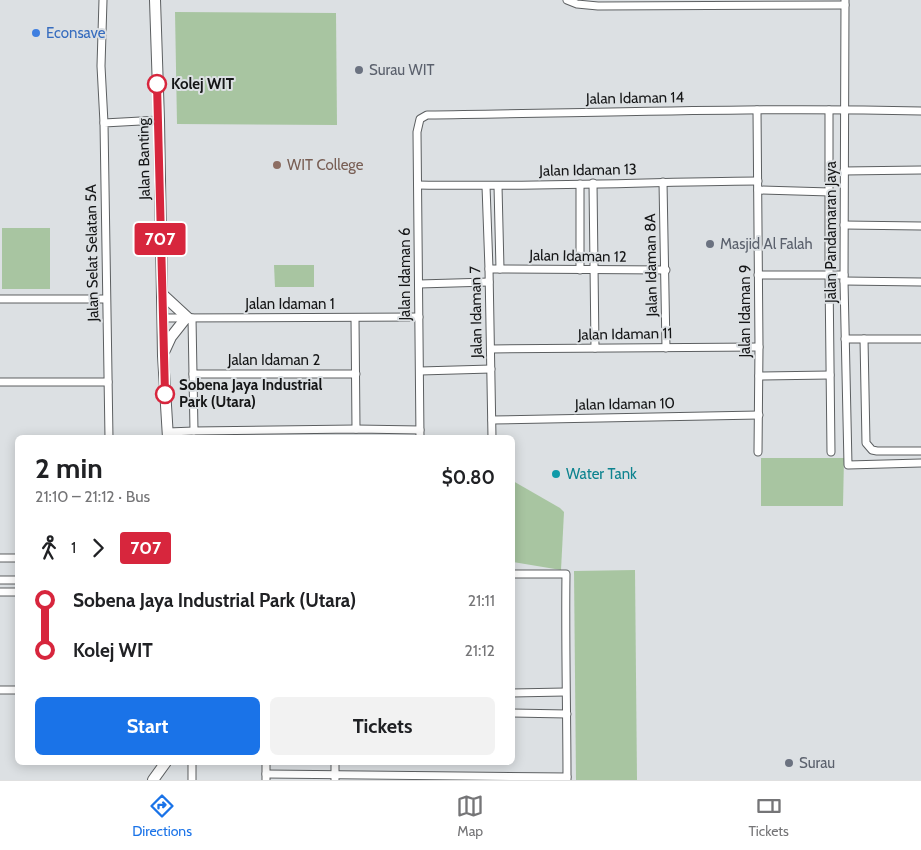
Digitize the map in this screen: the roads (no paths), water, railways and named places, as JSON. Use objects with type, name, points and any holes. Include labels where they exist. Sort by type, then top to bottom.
[{"type":"main road","name":"Jalan Banting","points":[[155,0],[163,356],[168,435]]},
{"type":"main road","points":[[162,294],[189,318],[168,341],[163,356]]},
{"type":"street","name":"Jalan Selat Selatan 5A","points":[[103,0],[101,66],[104,123],[109,435]]},
{"type":"street","points":[[567,0],[577,4],[598,6],[845,2]]},
{"type":"street","name":"Jalan Pandamaran Jaya","points":[[845,2],[844,278],[848,465],[921,464]]},
{"type":"street","name":"Jalan Idaman 14","points":[[428,115],[844,109],[921,111]]},
{"type":"street","name":"Jalan Idaman 9","points":[[757,110],[758,452]]},
{"type":"street","name":"Jalan Pandamaran Jaya","points":[[829,110],[831,452]]},
{"type":"street","name":"Jalan Idaman 6","points":[[420,434],[418,124],[420,119],[428,115]]},
{"type":"street","points":[[104,123],[159,120]]},
{"type":"street","points":[[844,171],[921,170]]},
{"type":"street","name":"Jalan Idaman 8A","points":[[663,182],[666,348]]},
{"type":"street","name":"Jalan Idaman 13","points":[[418,185],[498,186],[593,183],[758,182]]},
{"type":"street","points":[[593,183],[595,348]]},
{"type":"street","points":[[580,184],[580,270]]},
{"type":"street","name":"Jalan Idaman 7","points":[[486,186],[490,269],[492,435]]},
{"type":"street","name":"Jalan Idaman 7","points":[[498,186],[500,269]]},
{"type":"street","points":[[758,190],[830,192]]},
{"type":"street","points":[[844,225],[921,226]]},
{"type":"street","name":"Jalan Idaman 12","points":[[490,269],[666,270]]},
{"type":"street","points":[[758,275],[829,275],[844,278],[921,282]]},
{"type":"street","points":[[419,284],[489,282]]},
{"type":"street","points":[[0,299],[106,298]]},
{"type":"street","name":"Jalan Idaman 1","points":[[162,318],[419,317]]},
{"type":"street","points":[[189,318],[193,374],[194,431]]},
{"type":"street","points":[[355,318],[356,429]]},
{"type":"street","points":[[845,339],[921,339]]},
{"type":"street","points":[[864,339],[866,444],[872,450],[877,451],[921,451]]},
{"type":"street","name":"Jalan Idaman 11","points":[[491,350],[759,347]]},
{"type":"street","points":[[420,371],[491,369]]},
{"type":"street","name":"Jalan Idaman 2","points":[[193,374],[356,374]]},
{"type":"street","points":[[759,376],[830,376]]},
{"type":"street","points":[[0,382],[108,382]]},
{"type":"street","name":"Jalan Idaman 10","points":[[492,420],[759,415]]},
{"type":"street","points":[[168,435],[194,431],[356,429],[420,434]]},
{"type":"street","points":[[0,558],[15,558]]},
{"type":"street","points":[[266,777],[566,778],[566,574],[515,574]]},
{"type":"street","points":[[0,580],[15,580]]},
{"type":"street","points":[[0,592],[15,592]]},
{"type":"street","points":[[0,690],[15,690]]},
{"type":"street","points":[[515,693],[565,692]]},
{"type":"street","points":[[515,713],[567,714]]},
{"type":"street","points":[[192,765],[192,780]]},
{"type":"place","name":"Econsave","points":[[36,33]]},
{"type":"place","name":"Surau WIT","points":[[359,70]]},
{"type":"place","name":"Kolej WIT","points":[[157,84]]},
{"type":"place","name":"WIT College","points":[[277,165]]},
{"type":"place","name":"Masjid Al Falah","points":[[710,244]]},
{"type":"place","name":"Sobena Jaya Industrial Park (Utara)","points":[[165,394]]},
{"type":"place","name":"Water Tank","points":[[556,474]]},
{"type":"place","name":"Surau","points":[[789,763]]}]
